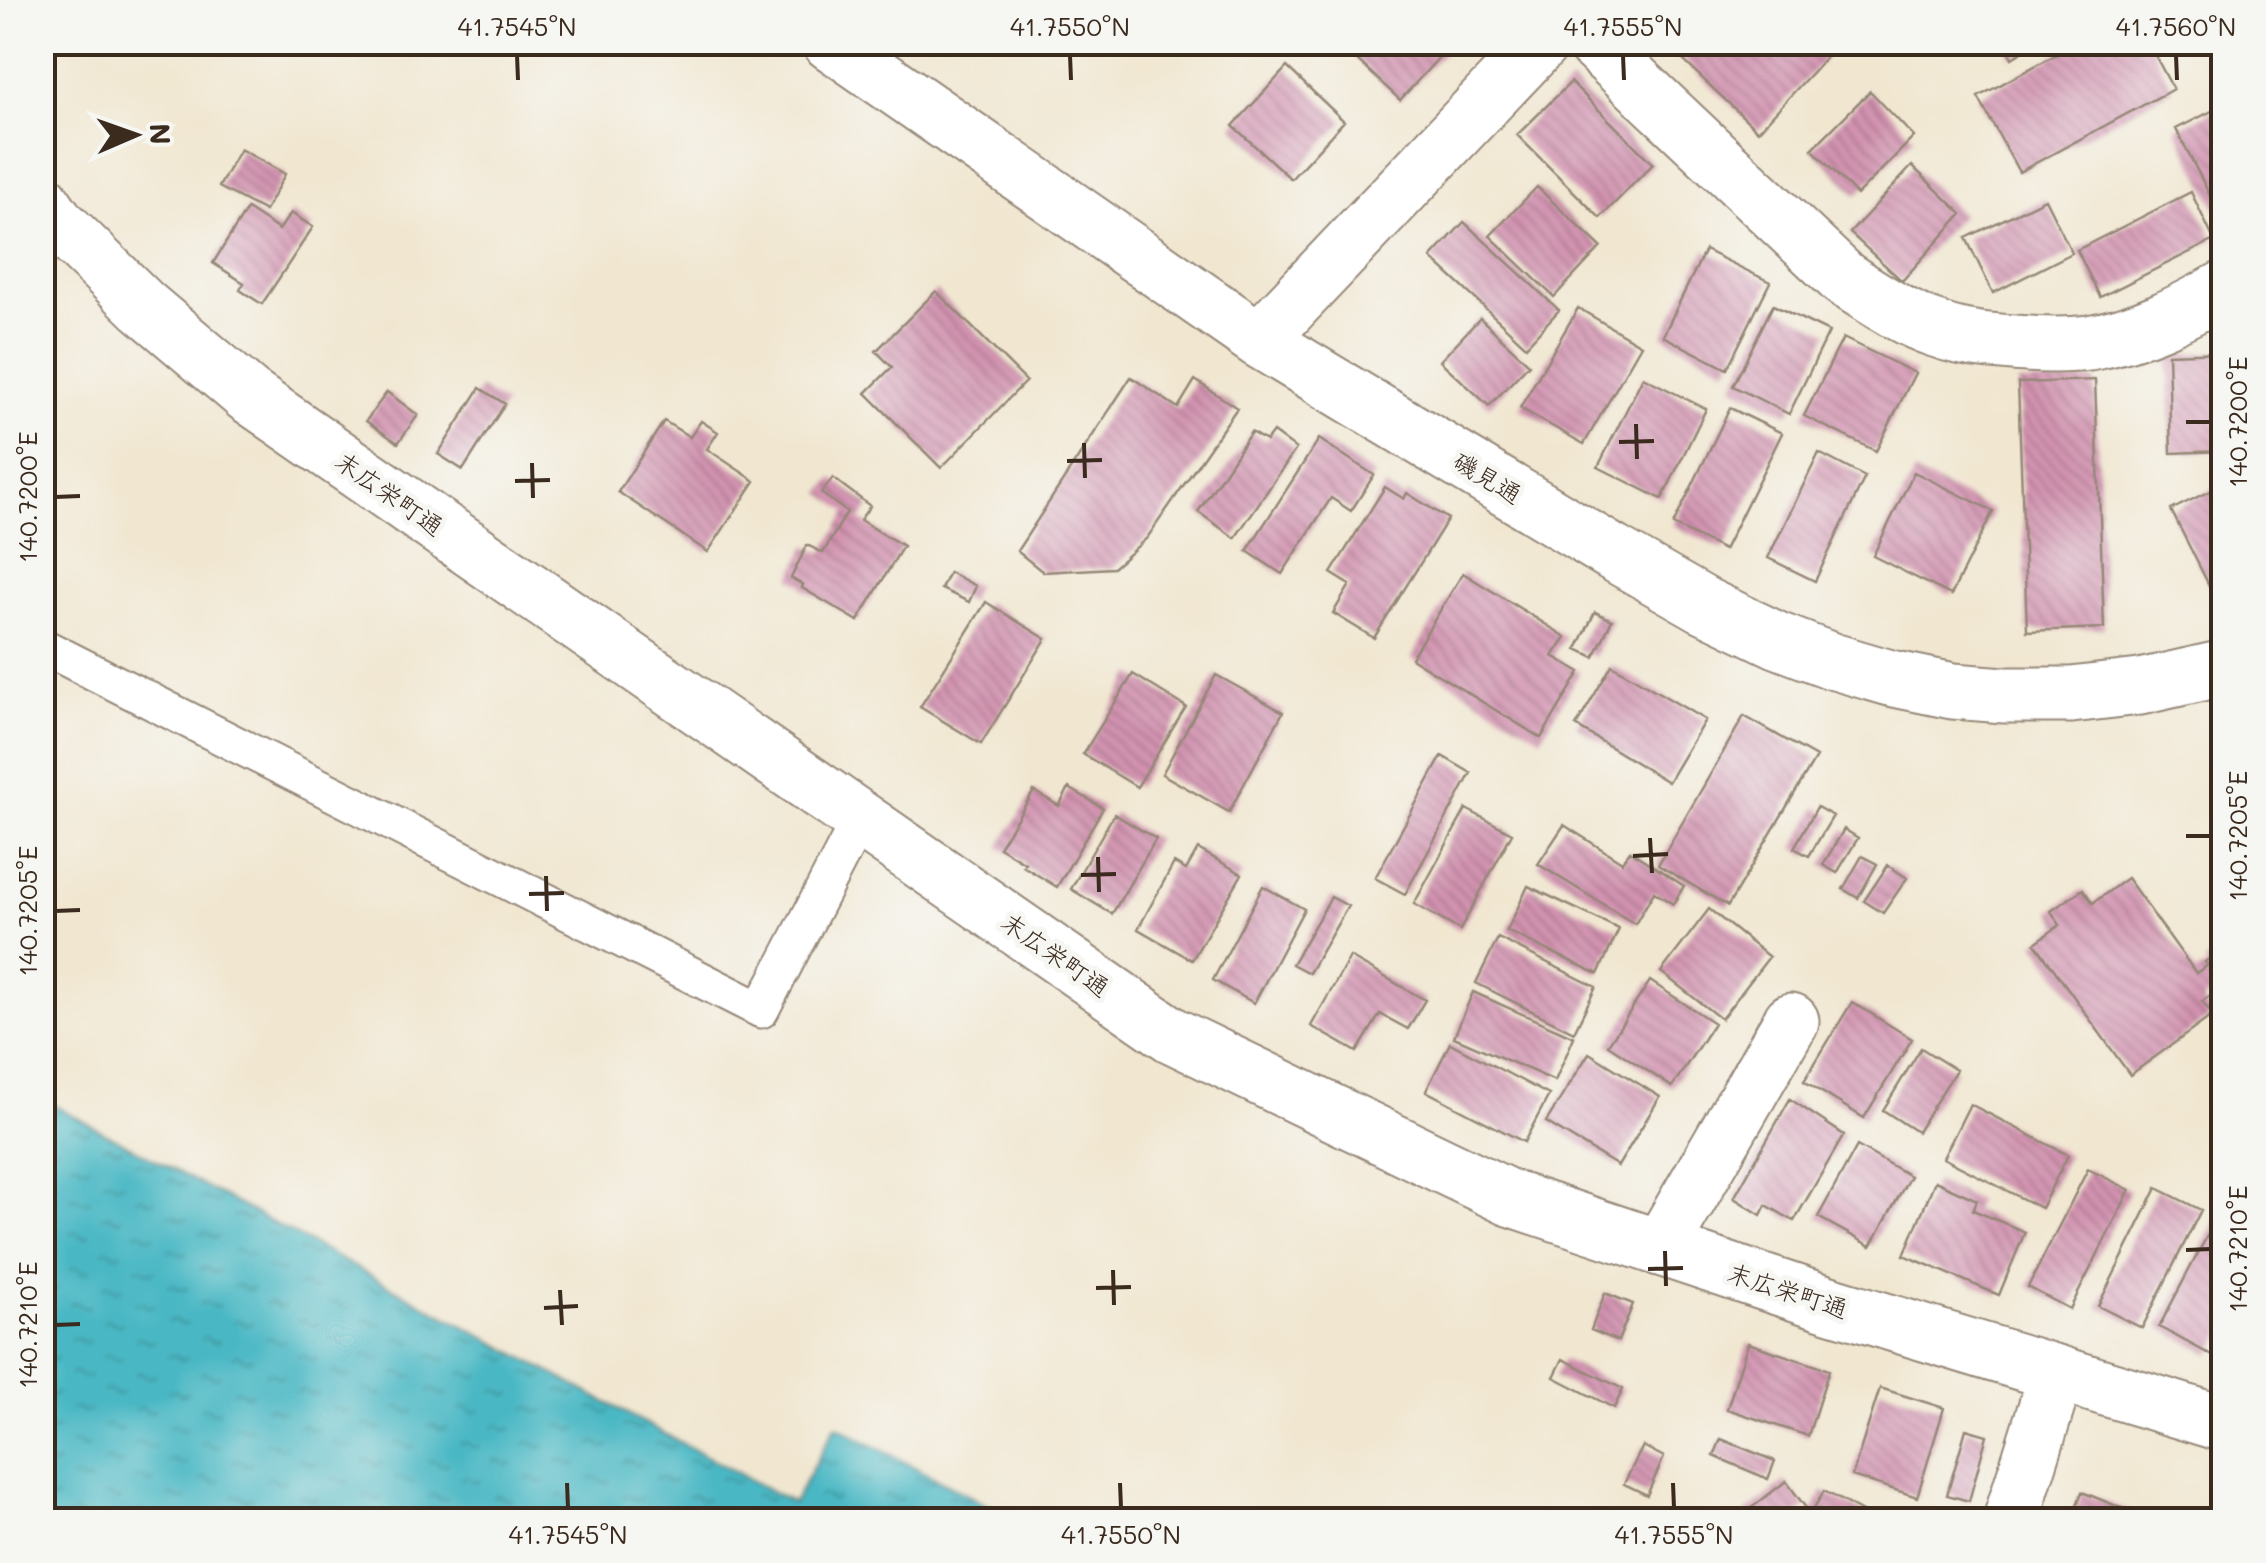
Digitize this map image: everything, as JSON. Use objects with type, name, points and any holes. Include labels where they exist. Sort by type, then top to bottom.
[{"type":"street","name":"磯見通","points":[[830,42],[1259,340],[1704,605],[1777,640],[1890,678],[2005,695],[2071,696],[2140,687],[2224,668]]},
{"type":"street","points":[[1259,340],[1542,42]]},
{"type":"street","points":[[1594,42],[1844,279],[1892,309],[1937,330],[1980,341],[2088,343],[2185,312],[2224,289]]},
{"type":"street","name":"末広栄町通","points":[[47,224],[248,395],[1172,1035],[1510,1198],[1826,1303],[2224,1424]]},
{"type":"street","points":[[1660,1248],[1790,1021]]},
{"type":"street","points":[[2012,1520],[2057,1373]]},
{"type":"lane","points":[[42,646],[761,1010],[860,819]]},
{"type":"water","points":[[42,1099],[793,1503],[836,1426],[1015,1520],[43,1520]]},
{"type":"building","points":[[1338,42],[1453,42],[1400,100]]},
{"type":"building","points":[[1664,42],[1840,42],[1758,131]]},
{"type":"building","points":[[2004,42],[2039,42],[2012,58]]},
{"type":"building","points":[[2079,42],[2148,42],[2173,89],[2019,172],[1978,97]]},
{"type":"building","points":[[1287,67],[1344,121],[1291,179],[1233,126]]},
{"type":"building","points":[[1571,82],[1653,164],[1600,218],[1517,135]]},
{"type":"building","points":[[1870,91],[1914,137],[1857,195],[1812,149]]},
{"type":"building","points":[[2224,105],[2224,223],[2176,129]]},
{"type":"building","points":[[240,149],[285,174],[265,211],[219,187]]},
{"type":"building","points":[[1912,166],[1962,214],[1902,281],[1850,233]]},
{"type":"building","points":[[1537,187],[1601,247],[1554,297],[1490,236]]},
{"type":"building","points":[[2191,192],[2214,240],[2100,297],[2077,250]]},
{"type":"building","points":[[2045,199],[2072,253],[1993,293],[1966,238]]},
{"type":"building","points":[[247,209],[279,230],[291,213],[313,227],[262,304],[240,290],[244,283],[213,263]]},
{"type":"building","points":[[1464,222],[1559,310],[1526,346],[1431,258]]},
{"type":"building","points":[[1705,250],[1770,282],[1727,369],[1663,336]]},
{"type":"building","points":[[936,291],[1026,381],[941,468],[866,393],[892,367],[876,351]]},
{"type":"building","points":[[1773,305],[1829,332],[1789,414],[1733,386]]},
{"type":"building","points":[[1578,308],[1641,345],[1584,444],[1520,408]]},
{"type":"building","points":[[1480,318],[1529,364],[1489,406],[1440,361]]},
{"type":"building","points":[[1843,338],[1915,373],[1876,451],[1804,416]]},
{"type":"building","points":[[2224,352],[2224,451],[2171,453],[2168,354]]},
{"type":"building","points":[[1131,377],[1178,408],[1195,380],[1237,408],[1147,538],[1113,568],[1043,572],[1017,551]]},
{"type":"building","points":[[1643,377],[1706,409],[1662,499],[1598,467]]},
{"type":"building","points":[[2095,380],[2104,628],[2027,631],[2018,383]]},
{"type":"building","points":[[480,388],[505,404],[463,470],[438,454]]},
{"type":"building","points":[[387,392],[418,415],[398,443],[366,421]]},
{"type":"building","points":[[1730,408],[1782,433],[1724,550],[1673,525]]},
{"type":"building","points":[[664,421],[690,437],[701,421],[718,432],[707,449],[755,481],[708,552],[618,492]]},
{"type":"building","points":[[1251,432],[1266,441],[1273,432],[1296,449],[1235,538],[1198,512]]},
{"type":"building","points":[[1319,439],[1374,475],[1351,511],[1331,498],[1282,574],[1247,551]]},
{"type":"building","points":[[1819,453],[1865,477],[1815,581],[1768,558]]},
{"type":"building","points":[[1914,472],[1993,511],[1951,595],[1873,556]]},
{"type":"building","points":[[833,478],[870,506],[860,520],[903,546],[858,621],[791,578],[807,545],[823,553],[847,512],[821,493]]},
{"type":"building","points":[[2224,484],[2224,595],[2216,599],[2171,510]]},
{"type":"building","points":[[1385,487],[1404,499],[1407,493],[1448,519],[1374,638],[1333,613],[1350,585],[1331,573]]},
{"type":"building","points":[[949,572],[976,586],[969,602],[941,589]]},
{"type":"building","points":[[1463,573],[1566,637],[1553,656],[1580,672],[1541,738],[1411,658]]},
{"type":"building","points":[[986,602],[1046,639],[981,744],[920,707]]},
{"type":"building","points":[[1595,612],[1612,620],[1594,657],[1577,649]]},
{"type":"building","points":[[1612,665],[1705,720],[1668,782],[1576,726]]},
{"type":"building","points":[[1133,674],[1186,707],[1137,787],[1083,754]]},
{"type":"building","points":[[1216,675],[1283,712],[1229,812],[1162,774]]},
{"type":"building","points":[[1744,716],[1816,757],[1728,906],[1658,865]]},
{"type":"building","points":[[1442,756],[1471,773],[1405,894],[1375,878]]},
{"type":"building","points":[[1069,788],[1103,808],[1057,887],[999,847],[1034,791],[1059,806]]},
{"type":"building","points":[[1817,807],[1833,816],[1809,856],[1794,848]]},
{"type":"building","points":[[1466,809],[1512,833],[1460,930],[1414,904]]},
{"type":"building","points":[[1114,814],[1156,839],[1112,914],[1071,889]]},
{"type":"building","points":[[1564,825],[1622,862],[1630,851],[1684,886],[1673,904],[1654,892],[1635,924],[1538,864]]},
{"type":"building","points":[[1844,829],[1858,838],[1837,873],[1823,865]]},
{"type":"building","points":[[1198,849],[1242,874],[1192,960],[1138,929],[1174,863],[1186,870]]},
{"type":"building","points":[[1862,856],[1877,864],[1858,898],[1843,889]]},
{"type":"building","points":[[1888,865],[1907,878],[1883,913],[1864,901]]},
{"type":"building","points":[[2127,878],[2196,973],[2224,949],[2224,986],[2202,1001],[2213,1015],[2130,1075],[2035,943],[2060,925],[2051,911],[2083,889],[2093,903]]},
{"type":"building","points":[[1263,886],[1304,909],[1254,1003],[1213,980]]},
{"type":"building","points":[[1528,886],[1619,929],[1598,974],[1507,931]]},
{"type":"building","points":[[1331,897],[1348,906],[1309,973],[1292,964]]},
{"type":"building","points":[[1709,909],[1769,957],[1721,1019],[1661,972]]},
{"type":"building","points":[[1498,938],[1596,987],[1574,1032],[1476,983]]},
{"type":"building","points":[[1350,957],[1425,1000],[1408,1029],[1380,1014],[1357,1052],[1311,1026]]},
{"type":"building","points":[[1650,981],[1714,1023],[1672,1087],[1608,1045]]},
{"type":"building","points":[[1473,992],[1574,1037],[1555,1081],[1454,1037]]},
{"type":"building","points":[[1852,1002],[1912,1039],[1864,1118],[1804,1081]]},
{"type":"building","points":[[1450,1043],[1549,1095],[1524,1142],[1426,1091]]},
{"type":"building","points":[[1921,1048],[1956,1070],[1917,1132],[1883,1110]]},
{"type":"building","points":[[1589,1053],[1660,1097],[1618,1166],[1546,1122]]},
{"type":"building","points":[[1790,1099],[1844,1135],[1794,1221],[1766,1205],[1761,1215],[1734,1198]]},
{"type":"building","points":[[1970,1104],[2068,1155],[2041,1208],[1943,1158]]},
{"type":"building","points":[[1857,1146],[1910,1176],[1871,1246],[1818,1217]]},
{"type":"building","points":[[2088,1169],[2130,1190],[2070,1309],[2028,1287]]},
{"type":"building","points":[[1935,1181],[1977,1200],[1973,1210],[2025,1232],[1999,1295],[1904,1255]]},
{"type":"building","points":[[2157,1188],[2201,1210],[2142,1328],[2098,1306]]},
{"type":"building","points":[[2224,1204],[2224,1332],[2211,1355],[2159,1327]]},
{"type":"building","points":[[1605,1293],[1633,1304],[1618,1341],[1591,1330]]},
{"type":"building","points":[[1748,1343],[1829,1370],[1808,1436],[1727,1409]]},
{"type":"building","points":[[1563,1359],[1623,1389],[1614,1408],[1554,1377]]},
{"type":"building","points":[[1880,1388],[1944,1408],[1917,1497],[1852,1476]]},
{"type":"building","points":[[1966,1429],[1987,1435],[1969,1501],[1947,1495]]},
{"type":"building","points":[[1721,1439],[1775,1461],[1768,1479],[1714,1456]]},
{"type":"building","points":[[1643,1446],[1664,1457],[1647,1495],[1624,1484]]},
{"type":"building","points":[[1786,1481],[1806,1508],[1790,1520],[1736,1520]]},
{"type":"building","points":[[1824,1491],[1877,1520],[1807,1520]]},
{"type":"building","points":[[2082,1492],[2151,1520],[2071,1520]]}]
